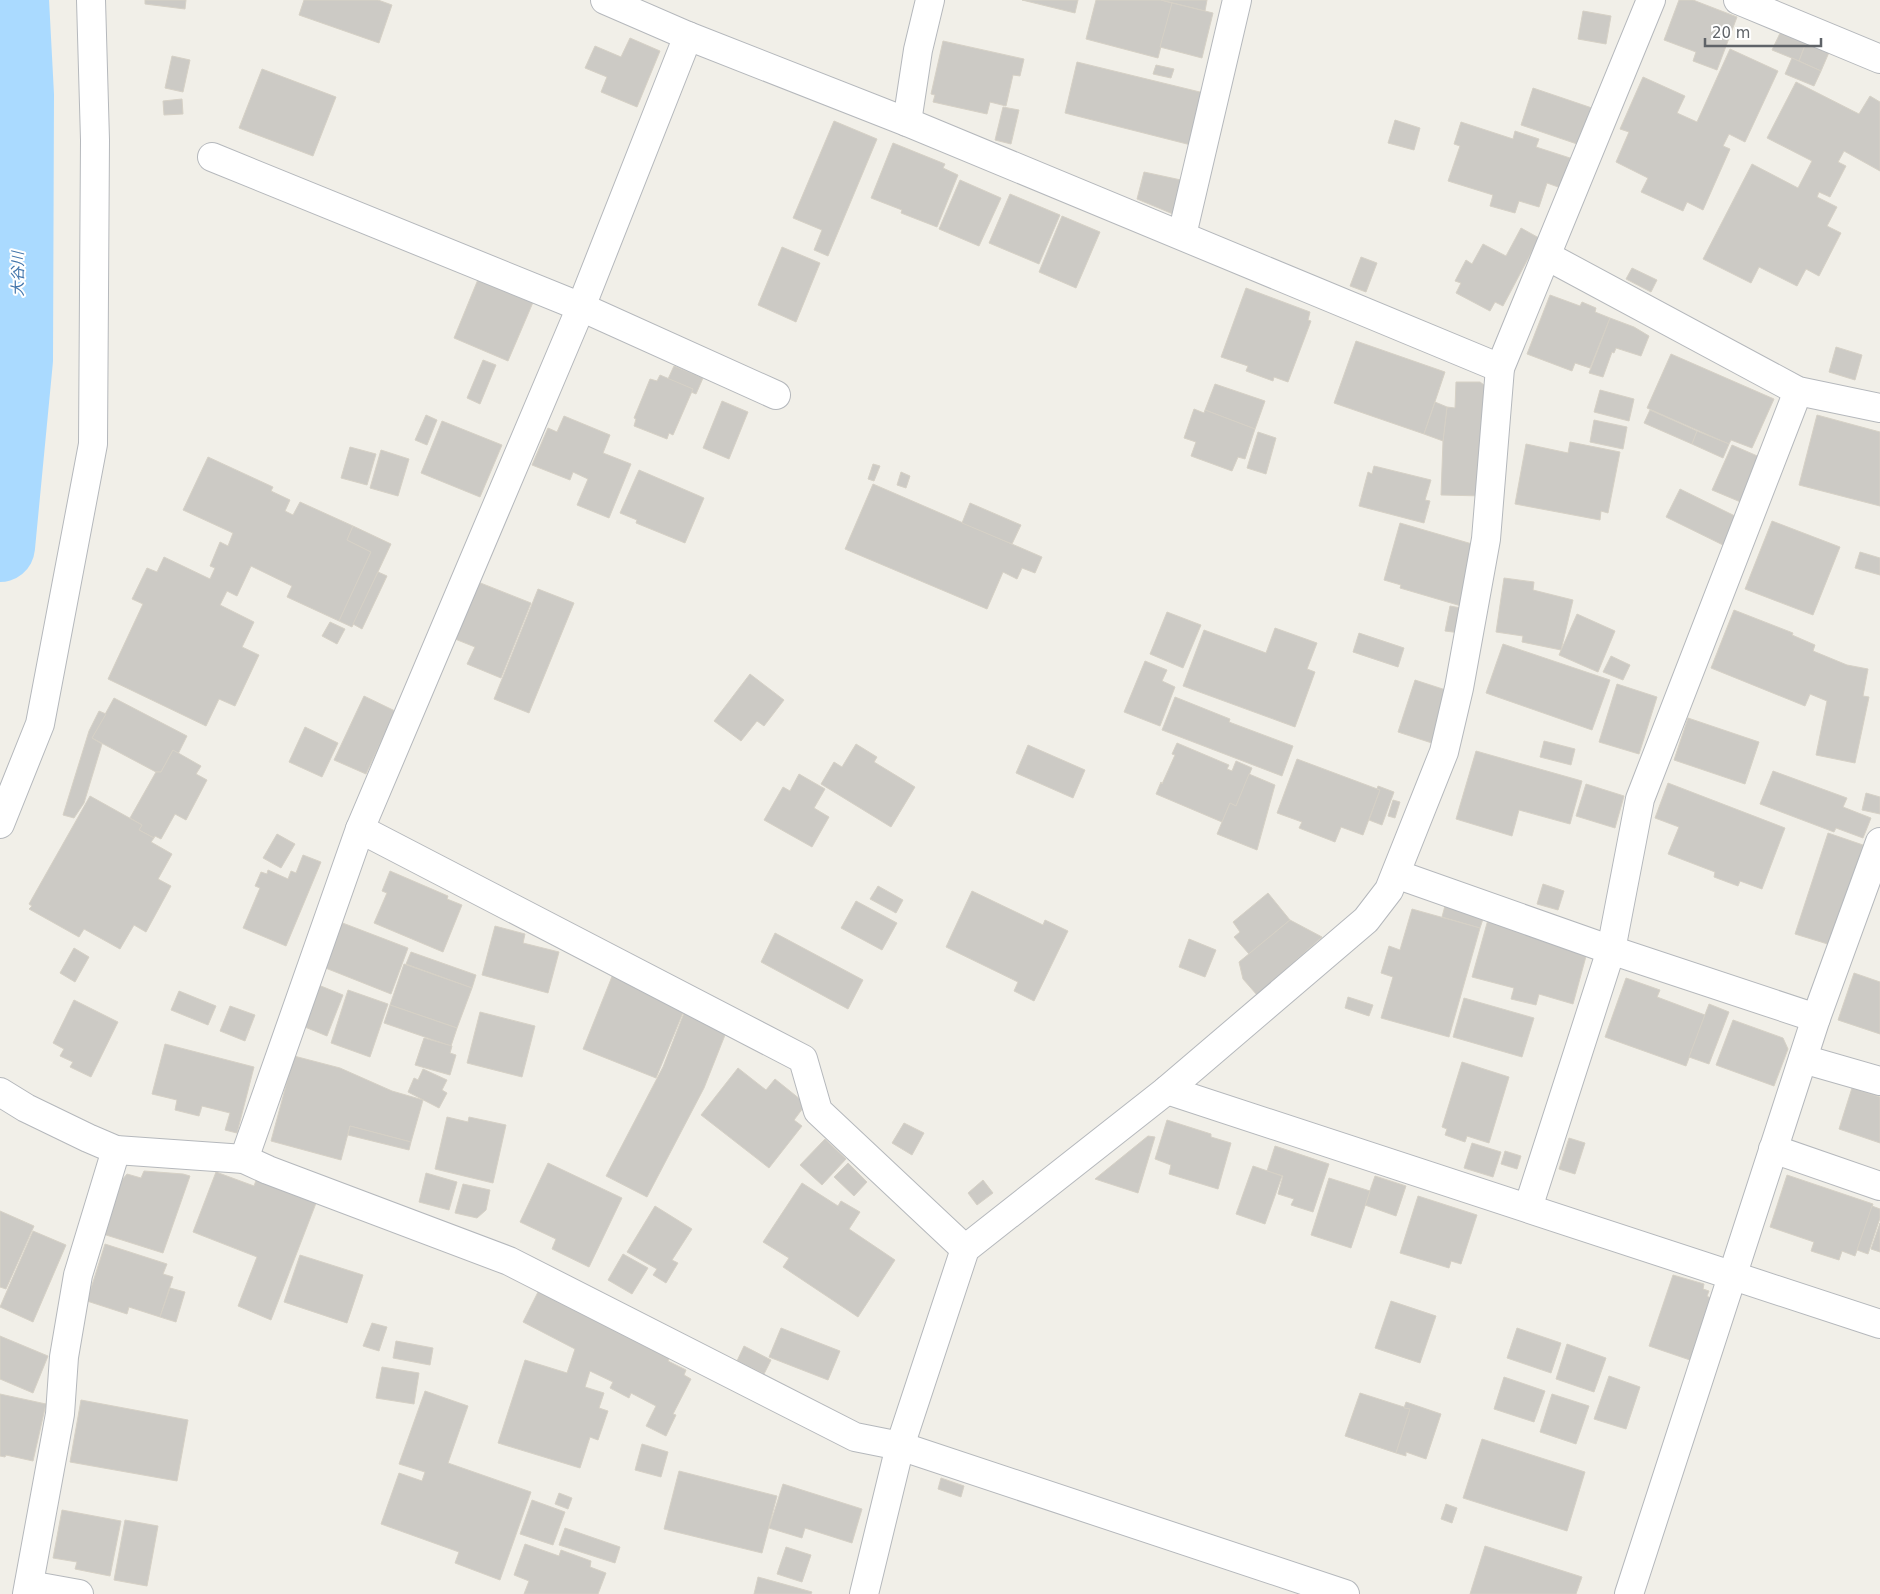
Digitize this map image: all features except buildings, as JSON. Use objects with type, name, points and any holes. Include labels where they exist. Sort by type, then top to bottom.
[{"type":"street","points":[[0,824],[40,724],[93,444],[95,140],[91,0]]},
{"type":"street","points":[[605,0],[688,36],[907,122],[1182,235],[1500,368]]},
{"type":"street","points":[[907,122],[918,50],[930,0]]},
{"type":"street","points":[[1182,235],[1238,0]]},
{"type":"street","points":[[864,1594],[900,1446],[965,1249],[1167,1090],[1366,920],[1389,890],[1444,752],[1459,688],[1486,539],[1500,368],[1651,0]]},
{"type":"street","points":[[1738,0],[1880,59]]},
{"type":"street","points":[[244,1159],[360,829],[581,307],[688,36]]},
{"type":"street","points":[[212,157],[581,307],[776,395]]},
{"type":"street","points":[[1546,256],[1798,391],[1880,408]]},
{"type":"street","points":[[1528,1208],[1611,950],[1640,799],[1798,391]]},
{"type":"street","points":[[360,829],[803,1059],[818,1111],[965,1249]]},
{"type":"street","points":[[1629,1594],[1816,1018],[1880,842]]},
{"type":"street","points":[[1396,874],[1611,950],[1816,1018]]},
{"type":"street","points":[[1803,1059],[1880,1081]]},
{"type":"street","points":[[1167,1090],[1880,1324]]},
{"type":"street","points":[[0,1092],[26,1108],[116,1150],[244,1159],[268,1170],[509,1262],[855,1437],[900,1446],[1345,1594]]},
{"type":"street","points":[[1773,1149],[1880,1186]]},
{"type":"street","points":[[79,1594],[28,1590],[60,1414],[64,1357],[78,1275],[116,1150]]},
{"type":"waterway","name":"大谷川","points":[[0,547],[18,360],[19,95],[14,0]]}]
